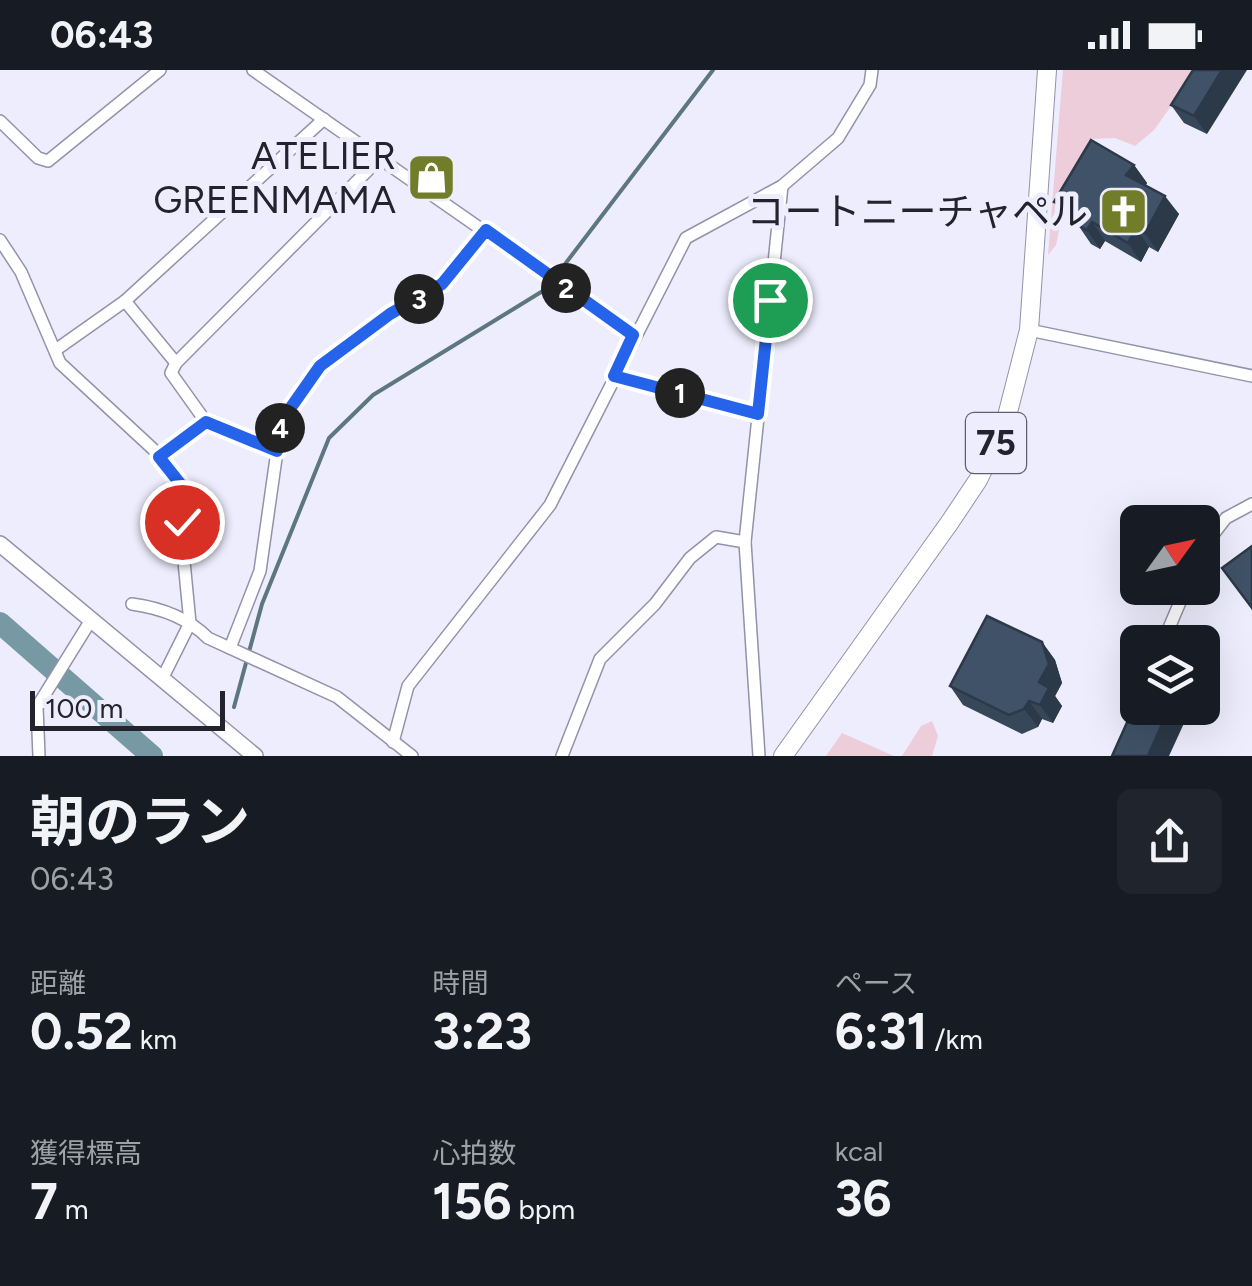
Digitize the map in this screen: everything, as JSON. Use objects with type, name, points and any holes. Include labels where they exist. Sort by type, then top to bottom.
[{"type":"main road","name":"75","points":[[782,756],[978,480],[1012,402],[1030,330],[1048,70]]},
{"type":"main road","points":[[0,544],[255,756]]},
{"type":"street","points":[[0,121],[38,158],[48,161],[160,70]]},
{"type":"street","points":[[253,70],[633,335]]},
{"type":"street","points":[[394,742],[408,686],[550,505],[633,335],[686,238],[782,186],[838,138],[870,86],[872,70]]},
{"type":"street","points":[[56,349],[125,301],[324,120]]},
{"type":"street","points":[[277,451],[206,422],[171,373],[176,363],[380,158]]},
{"type":"street","points":[[759,756],[744,542],[782,186]]},
{"type":"street","points":[[230,648],[260,571],[280,423],[320,366],[390,314],[442,284],[486,230]]},
{"type":"street","points":[[0,240],[21,272],[60,364],[159,457],[186,491],[182,542],[190,623],[162,679]]},
{"type":"street","points":[[125,301],[176,363]]},
{"type":"street","points":[[1030,330],[1252,376]]},
{"type":"street","points":[[614,376],[758,414]]},
{"type":"street","points":[[159,457],[206,422]]},
{"type":"street","points":[[1220,526],[1226,518],[1252,504]]},
{"type":"street","points":[[562,756],[600,659],[655,604],[690,558],[716,537],[744,542]]},
{"type":"street","points":[[132,604],[160,608],[230,648],[338,697],[412,756]]},
{"type":"street","points":[[39,756],[37,707],[91,620]]},
{"type":"shaded area","points":[[1063,70],[1197,70],[1154,130],[1135,146],[1115,138],[1092,139],[1071,173],[1056,245],[1048,255]]},
{"type":"shaded area","points":[[932,721],[938,736],[932,756],[902,756],[921,726]]},
{"type":"shaded area","points":[[842,733],[894,756],[826,756]]},
{"type":"building","points":[[1193,70],[1222,70],[1194,116],[1171,105]]},
{"type":"building","points":[[1091,140],[1134,165],[1126,175],[1165,196],[1145,233],[1136,228],[1128,243],[1092,222],[1087,230],[1078,225],[1084,215],[1054,202]]},
{"type":"building","points":[[1252,546],[1252,608],[1222,568]]},
{"type":"building","points":[[987,616],[1042,642],[1049,664],[1039,682],[1049,688],[1040,705],[1029,701],[1024,709],[1009,715],[950,686]]},
{"type":"building","points":[[1126,725],[1162,725],[1148,756],[1112,756]]},
{"type":"waterway","points":[[234,707],[262,604],[329,438],[373,395],[546,289],[713,70]]},
{"type":"waterway","points":[[0,623],[152,756]]},
{"type":"place","name":"ATELIER GREENMAMA","points":[[431,178]]},
{"type":"place","name":"コートニーチャペル","points":[[1123,212]]},
{"type":"route","points":[[182,522],[186,491],[159,457],[206,422],[277,451],[280,423],[303,384],[320,366],[347,350],[390,314],[442,284],[486,230],[633,335],[614,376],[758,414],[770,300]]}]
